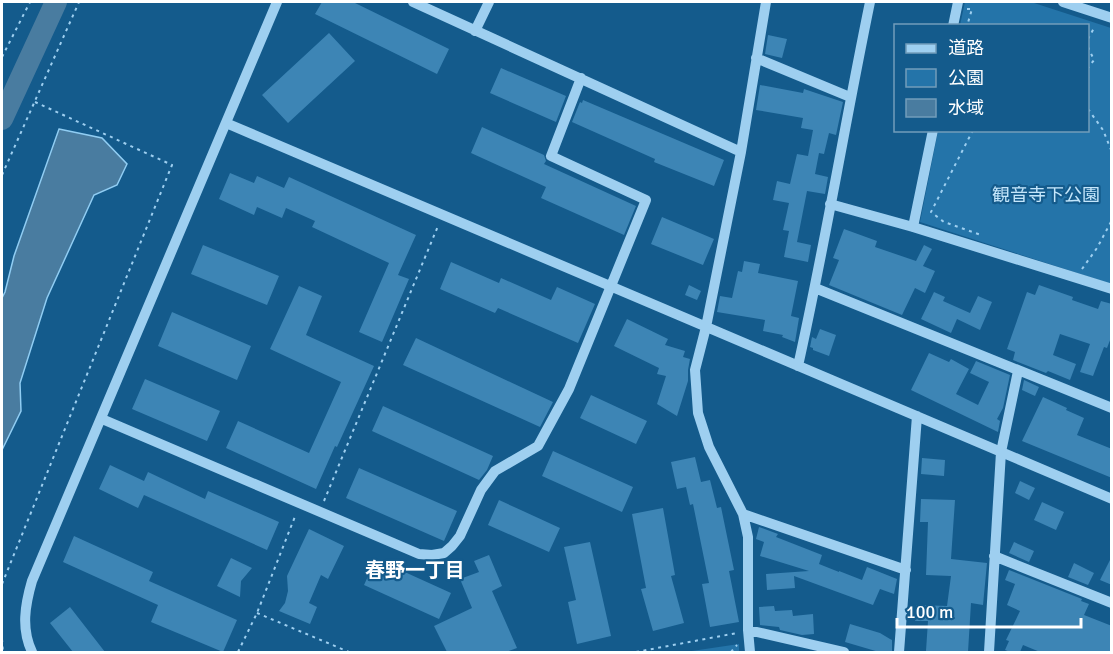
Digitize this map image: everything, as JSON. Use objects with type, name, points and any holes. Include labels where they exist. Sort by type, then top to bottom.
[{"type":"street","points":[[32,652],[25,619],[30,588],[277,2]]},
{"type":"street","points":[[413,2],[741,152]]},
{"type":"street","points":[[475,31],[489,2]]},
{"type":"street","points":[[750,652],[748,537],[743,514],[709,447],[698,413],[695,370],[706,327],[741,152],[766,2]]},
{"type":"street","points":[[798,366],[816,288],[850,96],[870,2]]},
{"type":"street","points":[[953,24],[958,2]]},
{"type":"street","points":[[1063,2],[1112,18]]},
{"type":"street","points":[[756,58],[850,96]]},
{"type":"street","points":[[102,419],[420,554],[444,553],[460,536],[481,490],[495,471],[538,446],[569,389],[646,200],[551,156],[581,78]]},
{"type":"street","points":[[226,123],[1112,499]]},
{"type":"street","points":[[913,227],[933,132]]},
{"type":"street","points":[[830,204],[913,227],[1112,289]]},
{"type":"street","points":[[816,288],[1112,408]]},
{"type":"street","points":[[989,652],[1001,452],[1018,371]]},
{"type":"street","points":[[898,652],[917,416]]},
{"type":"street","points":[[743,514],[906,570]]},
{"type":"street","points":[[994,556],[1112,603]]},
{"type":"street","points":[[748,630],[844,652]]},
{"type":"path","points":[[2,57],[30,2]]},
{"type":"path","points":[[2,175],[79,2]]},
{"type":"path","points":[[1089,37],[1094,28]]},
{"type":"path","points":[[1089,49],[1094,60],[1089,67]]},
{"type":"path","points":[[2,585],[172,165],[35,102]]},
{"type":"path","points":[[1089,110],[1103,130],[1112,152]]},
{"type":"path","points":[[972,132],[931,212],[944,222],[986,237]]},
{"type":"path","points":[[320,511],[443,215]]},
{"type":"path","points":[[1082,270],[1112,220]]},
{"type":"path","points":[[238,652],[257,613],[300,503]]},
{"type":"path","points":[[257,613],[349,652]]},
{"type":"path","points":[[636,652],[748,630]]},
{"type":"path","points":[[2,639],[3,652]]},
{"type":"green space","name":"観音寺下公園","points":[[965,2],[1031,2],[1111,28],[1111,284],[920,222],[938,132],[1089,132],[1089,24],[960,24]]},
{"type":"green space","points":[[739,644],[739,652],[685,652]]},
{"type":"water","points":[[59,129],[102,138],[127,164],[117,185],[94,195],[47,298],[20,383],[21,411],[2,450],[2,298],[14,256]]},
{"type":"building","points":[[322,2],[353,2],[449,49],[437,74],[315,14]]},
{"type":"building","points":[[329,33],[355,61],[288,123],[262,95]]},
{"type":"building","points":[[768,35],[787,39],[782,58],[765,54]]},
{"type":"building","points":[[501,68],[566,96],[556,122],[490,93]]},
{"type":"building","points":[[760,85],[803,93],[804,89],[843,102],[836,135],[829,133],[824,154],[819,153],[815,174],[828,177],[825,194],[807,191],[797,242],[811,245],[808,262],[784,257],[789,231],[783,230],[789,203],[773,200],[777,181],[790,184],[797,154],[808,156],[813,130],[801,128],[803,118],[756,110]]},
{"type":"building","points":[[583,100],[724,160],[714,186],[654,162],[655,159],[572,122]]},
{"type":"building","points":[[482,127],[544,155],[546,161],[544,164],[636,206],[624,235],[541,198],[546,187],[471,153]]},
{"type":"building","points":[[230,173],[254,183],[257,176],[284,188],[289,177],[416,235],[398,275],[409,279],[382,342],[359,332],[389,263],[312,227],[315,221],[286,208],[282,218],[257,207],[254,215],[219,199]]},
{"type":"building","points":[[662,217],[714,239],[703,265],[651,244]]},
{"type":"building","points":[[844,229],[877,241],[875,247],[916,261],[924,245],[932,249],[923,266],[935,271],[925,293],[915,288],[902,315],[829,285],[839,260],[833,258]]},
{"type":"building","points":[[203,245],[279,276],[267,305],[191,274]]},
{"type":"building","points":[[744,261],[760,264],[758,273],[798,281],[791,316],[799,318],[795,342],[782,337],[783,335],[763,331],[765,320],[717,312],[720,296],[732,298],[738,271],[742,272]]},
{"type":"building","points":[[451,262],[499,283],[501,278],[551,300],[557,287],[595,304],[578,343],[498,308],[495,313],[440,289]]},
{"type":"building","points":[[689,285],[701,291],[697,300],[685,295]]},
{"type":"building","points":[[1039,285],[1098,309],[1101,301],[1112,304],[1112,335],[1107,348],[1104,347],[1093,376],[1080,372],[1090,344],[1060,334],[1053,355],[1076,364],[1070,380],[1013,360],[1015,352],[1007,349],[1027,292],[1035,295]]},
{"type":"building","points":[[299,286],[322,296],[306,335],[374,366],[316,489],[226,448],[238,421],[309,453],[341,382],[270,349]]},
{"type":"building","points":[[934,292],[945,297],[943,301],[970,313],[978,296],[992,302],[980,330],[957,319],[951,333],[921,319]]},
{"type":"building","points":[[172,312],[251,346],[237,380],[158,346]]},
{"type":"building","points":[[627,319],[668,339],[665,345],[685,351],[683,357],[690,359],[688,381],[677,416],[657,404],[666,376],[657,374],[659,368],[614,346]]},
{"type":"building","points":[[820,329],[836,335],[829,356],[810,347],[812,337],[816,339]]},
{"type":"building","points":[[416,338],[553,402],[540,427],[403,365]]},
{"type":"building","points":[[929,353],[949,362],[951,359],[969,369],[956,394],[978,405],[989,382],[970,373],[976,361],[1010,375],[1003,408],[997,419],[1000,421],[998,432],[911,390]]},
{"type":"building","points":[[145,379],[220,411],[207,441],[132,409]]},
{"type":"building","points":[[1024,380],[1039,387],[1035,396],[1022,390]]},
{"type":"building","points":[[591,395],[647,421],[636,444],[580,418]]},
{"type":"building","points":[[1043,397],[1084,418],[1077,435],[1112,449],[1112,478],[1022,441]]},
{"type":"building","points":[[383,406],[493,456],[487,470],[479,480],[372,431]]},
{"type":"building","points":[[553,451],[633,487],[622,512],[542,476]]},
{"type":"building","points":[[695,457],[701,482],[710,480],[717,508],[721,507],[734,570],[729,571],[739,622],[710,627],[702,584],[709,583],[693,504],[690,505],[686,487],[677,489],[671,462]]},
{"type":"building","points":[[922,458],[945,460],[944,476],[921,474]]},
{"type":"building","points":[[110,465],[144,481],[148,472],[205,499],[208,491],[279,522],[267,550],[144,495],[138,508],[99,489]]},
{"type":"building","points":[[359,468],[457,511],[444,541],[346,498]]},
{"type":"building","points":[[1020,481],[1035,488],[1029,500],[1015,493]]},
{"type":"building","points":[[921,499],[955,500],[951,559],[987,563],[983,605],[971,603],[968,652],[926,651],[928,621],[915,621],[916,605],[947,606],[951,576],[926,575],[928,522],[920,522]]},
{"type":"building","points":[[499,500],[560,528],[549,552],[488,525]]},
{"type":"building","points":[[1042,502],[1064,512],[1056,530],[1034,520]]},
{"type":"building","points":[[663,508],[675,575],[671,576],[684,623],[653,631],[641,589],[646,588],[632,514]]},
{"type":"building","points":[[759,527],[778,534],[776,537],[822,555],[819,564],[839,572],[862,580],[867,567],[897,579],[894,594],[880,589],[873,605],[794,576],[795,588],[767,590],[766,574],[809,571],[760,556],[764,542],[756,539]]},
{"type":"building","points":[[309,529],[344,546],[328,579],[321,575],[309,603],[317,607],[310,624],[279,611],[285,603],[288,591],[287,576]]},
{"type":"building","points":[[74,536],[153,572],[149,581],[237,620],[223,652],[151,622],[158,605],[63,562]]},
{"type":"building","points":[[590,542],[611,636],[577,644],[568,602],[576,600],[564,547]]},
{"type":"building","points":[[1014,542],[1034,551],[1029,562],[1009,553]]},
{"type":"building","points":[[489,555],[502,586],[492,591],[517,648],[506,652],[447,652],[434,626],[472,608],[460,579],[479,572],[474,561]]},
{"type":"building","points":[[1112,556],[1112,585],[1100,580]]},
{"type":"building","points":[[231,558],[252,568],[241,581],[240,597],[217,586]]},
{"type":"building","points":[[376,559],[451,593],[439,619],[364,585]]},
{"type":"building","points":[[1074,563],[1094,573],[1088,585],[1068,577]]},
{"type":"building","points":[[1009,570],[1082,599],[1081,601],[1089,604],[1084,615],[1112,626],[1112,652],[1040,652],[1023,645],[1020,652],[1005,650],[1009,641],[1006,640],[1020,611],[1007,605],[1015,584],[1005,580]]},
{"type":"building","points":[[774,606],[775,611],[792,610],[793,616],[813,614],[814,634],[802,635],[780,630],[779,627],[760,625],[759,607]]},
{"type":"building","points":[[70,607],[105,652],[73,652],[50,623]]},
{"type":"building","points":[[850,624],[880,633],[892,640],[892,652],[879,652],[845,642]]},
{"type":"waterway","points":[[2,119],[56,2]]},
{"type":"district","name":"春野一丁目","points":[[415,570]]}]
